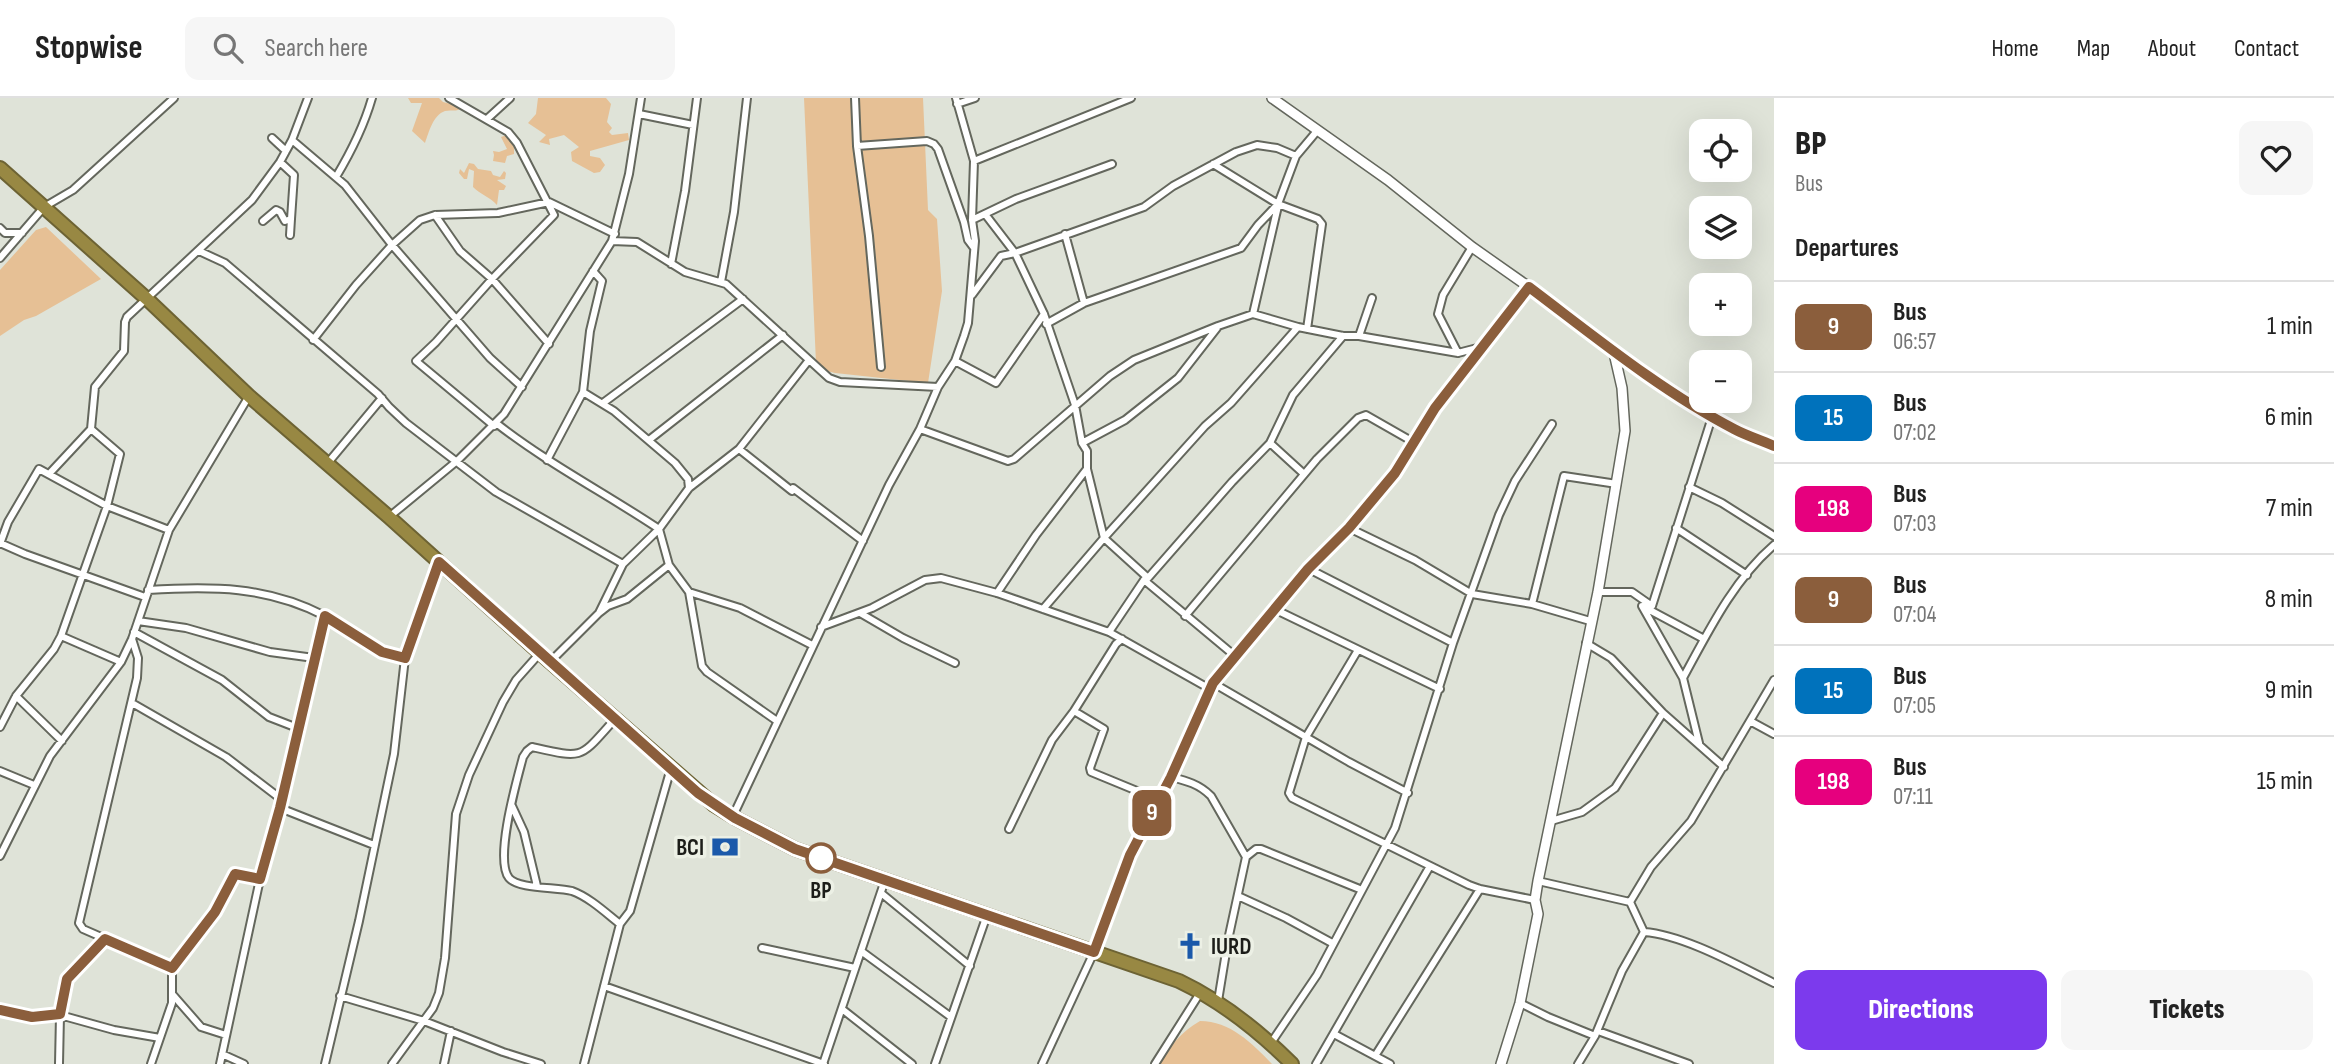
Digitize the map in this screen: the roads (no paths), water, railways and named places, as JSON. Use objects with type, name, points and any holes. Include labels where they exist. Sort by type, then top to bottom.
[{"type":"highway","points":[[0,168],[147,299],[250,396],[713,805],[795,849],[883,886],[986,915],[1163,974],[1219,1001],[1271,1043],[1292,1064]]},
{"type":"street","points":[[0,258],[44,207],[73,190],[174,98]]},
{"type":"street","points":[[49,474],[92,429],[95,387],[124,351],[127,317],[252,200],[280,162],[292,140],[308,98]]},
{"type":"street","points":[[336,177],[354,146],[372,98]]},
{"type":"street","points":[[449,98],[508,132],[517,143],[554,215],[416,361],[495,425],[659,529],[669,565],[689,592],[702,666],[777,721]]},
{"type":"street","points":[[487,119],[510,98]]},
{"type":"street","points":[[389,517],[457,461],[495,425],[522,387],[614,237],[629,174],[641,98]]},
{"type":"street","points":[[671,264],[685,191],[697,98]]},
{"type":"street","points":[[720,282],[734,212],[747,98]]},
{"type":"street","points":[[855,98],[857,146],[869,236],[881,367]]},
{"type":"street","points":[[733,817],[889,485],[920,429],[938,387],[955,361],[968,323],[974,248],[974,161],[957,101],[975,98]]},
{"type":"street","points":[[974,161],[1131,98]]},
{"type":"street","points":[[1272,98],[1388,180],[1472,247],[1614,353],[1736,430],[1774,446]]},
{"type":"street","points":[[639,114],[693,125]]},
{"type":"street","points":[[1253,314],[1278,204],[1296,156],[1317,131]]},
{"type":"street","points":[[272,138],[286,151]]},
{"type":"street","points":[[292,140],[345,185],[392,245],[490,358],[522,387]]},
{"type":"street","points":[[857,146],[927,141],[934,144],[964,222],[968,240],[974,248]]},
{"type":"street","points":[[970,299],[1001,256],[1144,207],[1173,186],[1236,152],[1256,145],[1277,148],[1296,156]]},
{"type":"street","points":[[280,162],[294,175],[290,235]]},
{"type":"street","points":[[972,220],[1016,199],[1112,164]]},
{"type":"street","points":[[1213,164],[1278,204],[1318,219],[1322,224],[1307,329]]},
{"type":"street","points":[[313,340],[356,285],[392,245],[420,220],[435,215],[498,212],[549,202],[614,237],[645,246],[685,272],[720,282],[743,299],[830,378],[840,382],[938,387]]},
{"type":"street","points":[[1046,324],[1084,303],[1241,248],[1278,204]]},
{"type":"street","points":[[263,220],[276,210],[285,221],[291,219]]},
{"type":"street","points":[[985,214],[1015,253],[1044,314],[1075,405],[1082,443],[1087,451],[1087,470],[1104,538],[1185,617],[1235,656]]},
{"type":"street","points":[[435,215],[460,251],[492,279],[549,344]]},
{"type":"street","points":[[0,228],[5,233],[22,233]]},
{"type":"street","points":[[1065,234],[1084,303]]},
{"type":"street","points":[[1469,366],[1438,314],[1443,295],[1472,247]]},
{"type":"street","points":[[199,251],[225,263],[383,398],[407,423],[502,496],[623,564]]},
{"type":"street","points":[[547,460],[583,393],[590,331],[602,281],[593,271]]},
{"type":"street","points":[[1042,1064],[1094,952],[1124,868],[1171,777],[1211,686],[1308,569],[1349,528],[1395,473],[1435,408],[1529,287]]},
{"type":"street","points":[[1359,336],[1372,298]]},
{"type":"street","points":[[603,403],[743,299]]},
{"type":"street","points":[[955,361],[996,383],[1044,314]]},
{"type":"street","points":[[920,429],[1008,461],[1020,454],[1110,376],[1134,360],[1253,314],[1343,336],[1359,336],[1459,352],[1481,347]]},
{"type":"street","points":[[1082,443],[1125,420],[1178,378],[1219,326]]},
{"type":"street","points":[[1043,609],[1205,425],[1231,403],[1298,327]]},
{"type":"street","points":[[649,440],[783,335]]},
{"type":"street","points":[[1109,632],[1146,579],[1270,443],[1293,395],[1343,336]]},
{"type":"street","points":[[1501,1064],[1520,1003],[1538,914],[1535,900],[1538,881],[1598,592],[1617,484],[1625,413],[1614,353]]},
{"type":"street","points":[[599,613],[623,564],[659,529],[689,488],[739,449],[809,360]]},
{"type":"street","points":[[583,393],[603,403],[649,440],[683,471],[689,488]]},
{"type":"street","points":[[0,856],[50,756],[104,681],[121,662],[133,636],[169,530],[250,396]]},
{"type":"street","points":[[327,464],[383,398]]},
{"type":"street","points":[[1185,617],[1324,451],[1363,415],[1415,443]]},
{"type":"street","points":[[1652,606],[1712,416]]},
{"type":"street","points":[[1271,1043],[1317,975],[1387,845],[1408,793],[1453,643],[1499,515],[1515,481],[1552,424]]},
{"type":"street","points":[[0,727],[16,696],[54,649],[61,636],[107,506],[120,454],[92,429]]},
{"type":"street","points":[[1270,443],[1304,474]]},
{"type":"street","points":[[739,449],[792,491],[793,488],[863,541]]},
{"type":"street","points":[[169,530],[107,506],[39,469],[8,522],[0,543],[82,576],[146,594],[192,587],[252,591],[279,597],[325,616],[382,652],[405,658]]},
{"type":"street","points":[[997,593],[1036,535],[1087,470]]},
{"type":"street","points":[[1532,604],[1564,476],[1617,484]]},
{"type":"street","points":[[1689,487],[1723,503],[1774,536]]},
{"type":"street","points":[[1349,528],[1415,560],[1472,594],[1532,604],[1590,621]]},
{"type":"street","points":[[1676,528],[1747,575]]},
{"type":"street","points":[[1683,678],[1704,639],[1747,575],[1774,545]]},
{"type":"street","points":[[325,1064],[359,921],[394,754],[405,658],[439,562]]},
{"type":"street","points":[[392,1064],[433,1008],[442,976],[456,814],[462,792],[509,691],[599,613],[608,606],[627,599],[669,565]]},
{"type":"street","points":[[1308,569],[1453,643]]},
{"type":"street","points":[[821,627],[860,613],[933,578],[997,593],[1109,632],[1408,793]]},
{"type":"street","points":[[689,592],[740,608],[812,645]]},
{"type":"street","points":[[1598,592],[1632,592],[1652,606]]},
{"type":"street","points":[[1642,606],[1652,606]]},
{"type":"street","points":[[1642,606],[1704,639]]},
{"type":"street","points":[[1642,606],[1683,678],[1699,743]]},
{"type":"street","points":[[1274,609],[1440,689]]},
{"type":"street","points":[[860,613],[955,663]]},
{"type":"street","points":[[220,1064],[260,879],[280,808],[325,616]]},
{"type":"street","points":[[138,621],[186,628],[270,652],[314,658]]},
{"type":"street","points":[[61,636],[121,662]]},
{"type":"street","points":[[133,636],[138,667],[132,703],[79,923],[83,929],[172,968]]},
{"type":"street","points":[[133,636],[222,680],[269,717],[299,729]]},
{"type":"street","points":[[1009,829],[1052,740],[1122,639]]},
{"type":"street","points":[[1586,643],[1611,658],[1663,713],[1724,767]]},
{"type":"street","points":[[1358,650],[1306,737],[1289,793],[1292,799],[1480,889],[1535,900]]},
{"type":"street","points":[[1630,902],[1651,867],[1690,821],[1774,680]]},
{"type":"street","points":[[16,696],[62,741]]},
{"type":"street","points":[[132,703],[226,757],[281,799]]},
{"type":"street","points":[[1074,711],[1104,729],[1090,768],[1091,772],[1159,800]]},
{"type":"street","points":[[1551,821],[1582,812],[1615,788],[1663,713]]},
{"type":"street","points":[[615,719],[587,750],[579,755],[532,747],[527,751],[523,757],[511,805],[505,866],[509,877],[516,883],[581,895],[620,924]]},
{"type":"street","points":[[1750,721],[1774,734]]},
{"type":"street","points":[[584,1064],[620,924],[631,911],[671,768]]},
{"type":"street","points":[[0,771],[34,785]]},
{"type":"street","points":[[1171,777],[1194,783],[1211,796],[1246,857]]},
{"type":"street","points":[[511,805],[524,832],[537,886]]},
{"type":"street","points":[[280,808],[374,845]]},
{"type":"street","points":[[1219,1001],[1246,857],[1256,849],[1362,890]]},
{"type":"street","points":[[1316,1064],[1430,866]]},
{"type":"street","points":[[150,1064],[173,995],[172,968],[215,912],[235,874],[260,879]]},
{"type":"street","points":[[1538,881],[1630,902],[1644,932],[1622,971],[1596,1033],[1578,1064]]},
{"type":"street","points":[[604,986],[823,1064],[883,886],[970,966]]},
{"type":"street","points":[[1375,1056],[1480,889]]},
{"type":"street","points":[[1237,896],[1332,943]]},
{"type":"street","points":[[935,1064],[986,915]]},
{"type":"street","points":[[1644,932],[1683,941],[1774,982]]},
{"type":"street","points":[[59,1064],[60,1014],[67,979],[105,939]]},
{"type":"street","points":[[762,948],[855,968]]},
{"type":"street","points":[[861,951],[951,1017]]},
{"type":"street","points":[[1155,1064],[1201,991]]},
{"type":"street","points":[[173,995],[201,1027],[226,1035]]},
{"type":"street","points":[[340,996],[424,1021],[541,1064]]},
{"type":"street","points":[[1520,1003],[1548,1017],[1689,1064]]},
{"type":"street","points":[[842,1009],[912,1064]]},
{"type":"street","points":[[0,1010],[32,1017],[60,1014],[114,1030],[160,1038]]},
{"type":"street","points":[[444,1064],[451,1031]]},
{"type":"street","points":[[1334,1034],[1390,1064]]},
{"type":"street","points":[[222,1054],[244,1064]]},
{"type":"place","name":"BCI","points":[[725,847]]},
{"type":"place","name":"BP","points":[[821,858]]},
{"type":"place","name":"IURD","points":[[1190,946]]}]
